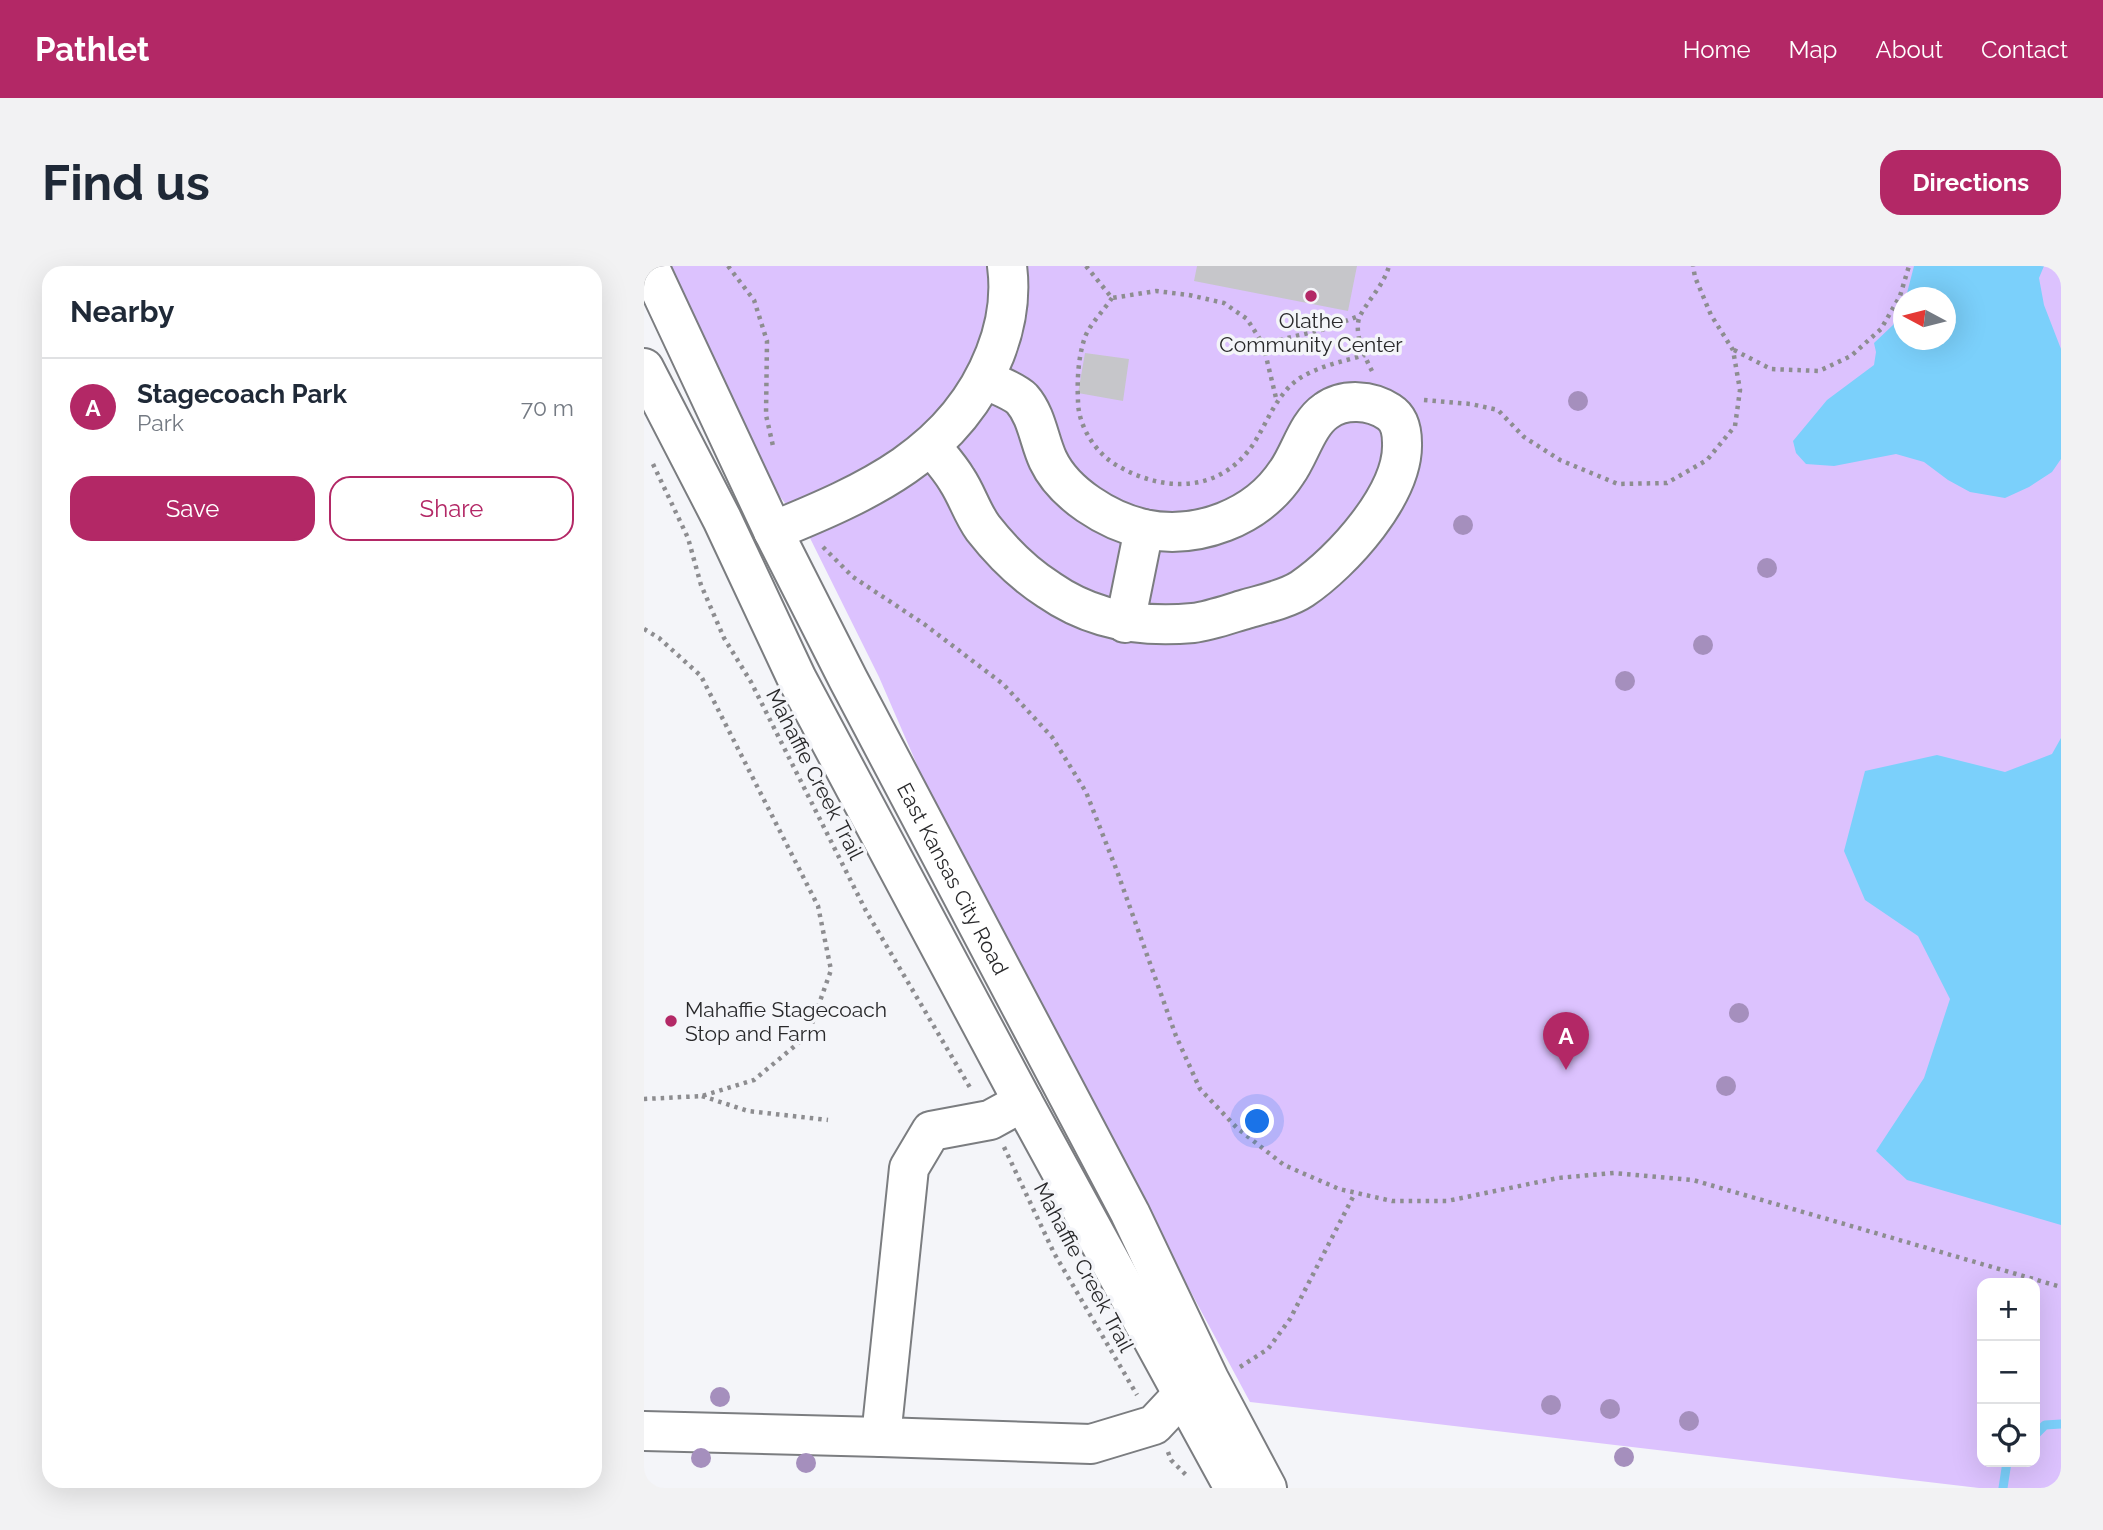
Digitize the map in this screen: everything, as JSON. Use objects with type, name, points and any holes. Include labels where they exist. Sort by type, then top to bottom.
[{"type":"street","name":"East Kansas City Road","points":[[649,266],[773,531],[854,691],[1130,1213],[1234,1488]]},
{"type":"street","points":[[773,531],[890,476],[931,446],[973,399],[985,379],[1003,335],[1010,287],[1007,266]]},
{"type":"street","name":"East Kansas City Road","points":[[644,368],[722,519],[797,679],[1023,1102],[1196,1386],[1268,1488]]},
{"type":"street","points":[[931,446],[957,480],[982,526],[1016,564],[1050,591],[1092,613],[1125,623],[1195,623],[1300,591],[1337,561],[1371,520],[1395,475],[1403,453],[1402,430],[1394,415],[1371,403],[1358,402],[1326,410],[1315,422],[1286,474],[1257,505],[1224,523],[1187,531],[1144,529],[1107,515],[1066,487],[1048,461],[1037,427],[1021,398],[985,379]]},
{"type":"street","points":[[1125,623],[1144,529]]},
{"type":"street","points":[[881,1437],[909,1168],[931,1131],[990,1120],[1023,1102]]},
{"type":"street","points":[[644,1432],[1091,1444],[1154,1425],[1196,1386]]},
{"type":"path","points":[[728,266],[754,300],[767,341],[766,415],[773,447]]},
{"type":"path","points":[[1086,266],[1112,298]]},
{"type":"path","points":[[1381,379],[1371,370],[1359,340],[1359,316],[1386,276],[1389,266]]},
{"type":"path","points":[[1420,400],[1471,404],[1497,410],[1524,437],[1560,460],[1618,484],[1667,483],[1707,460],[1735,426],[1740,390],[1733,350],[1712,314],[1695,277],[1693,266]]},
{"type":"path","points":[[1733,350],[1771,369],[1819,371],[1851,356],[1881,329],[1900,296],[1909,266]]},
{"type":"path","points":[[1277,403],[1263,344],[1247,319],[1224,303],[1156,291],[1112,298],[1086,336],[1077,380],[1077,400],[1078,410],[1091,443],[1113,464],[1140,479],[1166,484],[1197,483],[1217,477],[1240,461],[1254,443],[1277,403],[1299,379],[1319,369],[1365,355]]},
{"type":"path","points":[[1263,344],[1325,329],[1359,316]]},
{"type":"path","name":"Mahaffie Creek Trail","points":[[650,458],[688,538],[701,584],[724,638],[751,682],[866,911],[974,1094]]},
{"type":"path","points":[[817,540],[852,577],[924,624],[1003,684],[1052,737],[1086,792],[1176,1036],[1200,1089],[1237,1128],[1284,1165],[1339,1189],[1392,1201],[1447,1201],[1558,1178],[1614,1172],[1693,1180],[2061,1287]]},
{"type":"path","points":[[644,629],[659,638],[701,676],[818,906],[831,970],[808,1035],[754,1080],[702,1096],[644,1099]]},
{"type":"path","points":[[702,1096],[748,1111],[828,1120]]},
{"type":"path","name":"Mahaffie Creek Trail","points":[[1003,1145],[1054,1254],[1141,1401]]},
{"type":"path","points":[[1196,1386],[1227,1376],[1268,1349],[1290,1319],[1355,1193]]},
{"type":"path","points":[[1165,1445],[1171,1460],[1190,1479]]},
{"type":"shaded area","points":[[661,266],[2061,266],[2061,1488],[1979,1488],[1250,1402],[957,857],[879,677],[805,528],[757,468]]},
{"type":"water","points":[[1914,266],[2044,266],[2039,278],[2044,305],[2061,349],[2061,459],[2052,472],[2005,498],[1970,492],[1924,462],[1896,454],[1834,466],[1806,464],[1796,453],[1793,441],[1827,400],[1874,365],[1874,343],[1893,325],[1893,350],[1956,350],[1956,287],[1909,287]]},
{"type":"water","points":[[2061,738],[2061,1225],[1907,1180],[1876,1151],[1924,1078],[1950,999],[1918,936],[1865,900],[1844,851],[1865,771],[1937,755],[2005,772],[2052,754]]},
{"type":"building","name":"Olathe Community Center","points":[[1197,266],[1357,266],[1348,311],[1194,281]]},
{"type":"building","points":[[1085,353],[1129,359],[1123,401],[1078,393]]},
{"type":"waterway","points":[[2040,1430],[2045,1425],[2061,1424]]},
{"type":"waterway","points":[[2003,1488],[2006,1467]]},
{"type":"place","name":"Olathe Community Center","points":[[1311,296]]},
{"type":"place","name":"Mahaffie Stagecoach Stop and Farm","points":[[671,1021]]},
{"type":"place","name":"Stagecoach Park","points":[[1566,1070]]}]
